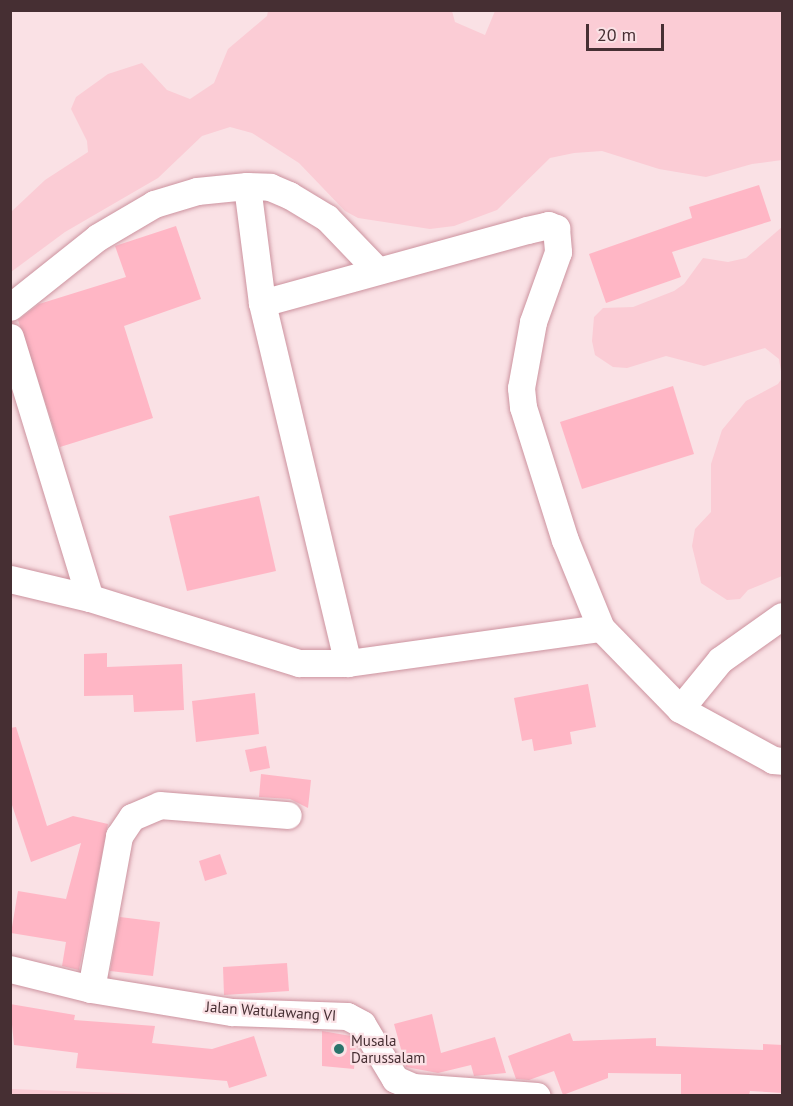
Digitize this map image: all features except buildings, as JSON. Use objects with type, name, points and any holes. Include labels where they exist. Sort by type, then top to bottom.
[{"type":"street","points":[[10,307],[98,237],[154,204],[198,191],[247,186],[270,187],[289,195],[327,218],[377,270]]},
{"type":"street","points":[[247,186],[262,303],[348,663]]},
{"type":"street","points":[[262,303],[537,227],[548,225],[556,228],[558,252],[533,322],[521,388],[523,407],[565,540],[601,628],[680,709],[773,760],[783,760]]},
{"type":"street","points":[[10,338],[90,598]]},
{"type":"street","points":[[10,579],[90,598],[299,663],[348,663],[601,628]]},
{"type":"street","points":[[680,709],[720,660],[783,616]]},
{"type":"street","points":[[91,989],[119,836],[132,817],[160,805],[288,815]]},
{"type":"street","name":"Jalan Watulawang VI","points":[[10,969],[91,989],[232,1012],[347,1016],[362,1024],[395,1079],[413,1087],[537,1095]]},
{"type":"shaded area","points":[[268,11],[452,11],[455,22],[485,35],[495,11],[782,11],[782,160],[752,164],[706,177],[659,169],[602,151],[574,153],[550,158],[497,210],[454,226],[430,229],[358,218],[345,211],[299,163],[252,133],[230,127],[202,136],[158,178],[65,232],[11,272],[11,212],[45,180],[88,152],[87,141],[71,109],[76,97],[108,74],[142,63],[167,90],[190,99],[214,83],[228,49],[267,16]]},
{"type":"shaded area","points":[[782,227],[782,378],[779,359],[765,348],[704,366],[666,356],[627,368],[613,367],[595,355],[592,341],[594,317],[603,308],[633,307],[674,291],[684,284],[703,258],[728,262],[746,258]]},
{"type":"shaded area","points":[[782,378],[782,576],[748,590],[740,599],[727,600],[701,583],[692,546],[695,529],[711,512],[711,464],[722,430],[746,401],[778,384]]},
{"type":"shaded area","points":[[11,1089],[173,1095],[11,1096]]},
{"type":"place","name":"Musala Darussalam","points":[[339,1049]]}]
